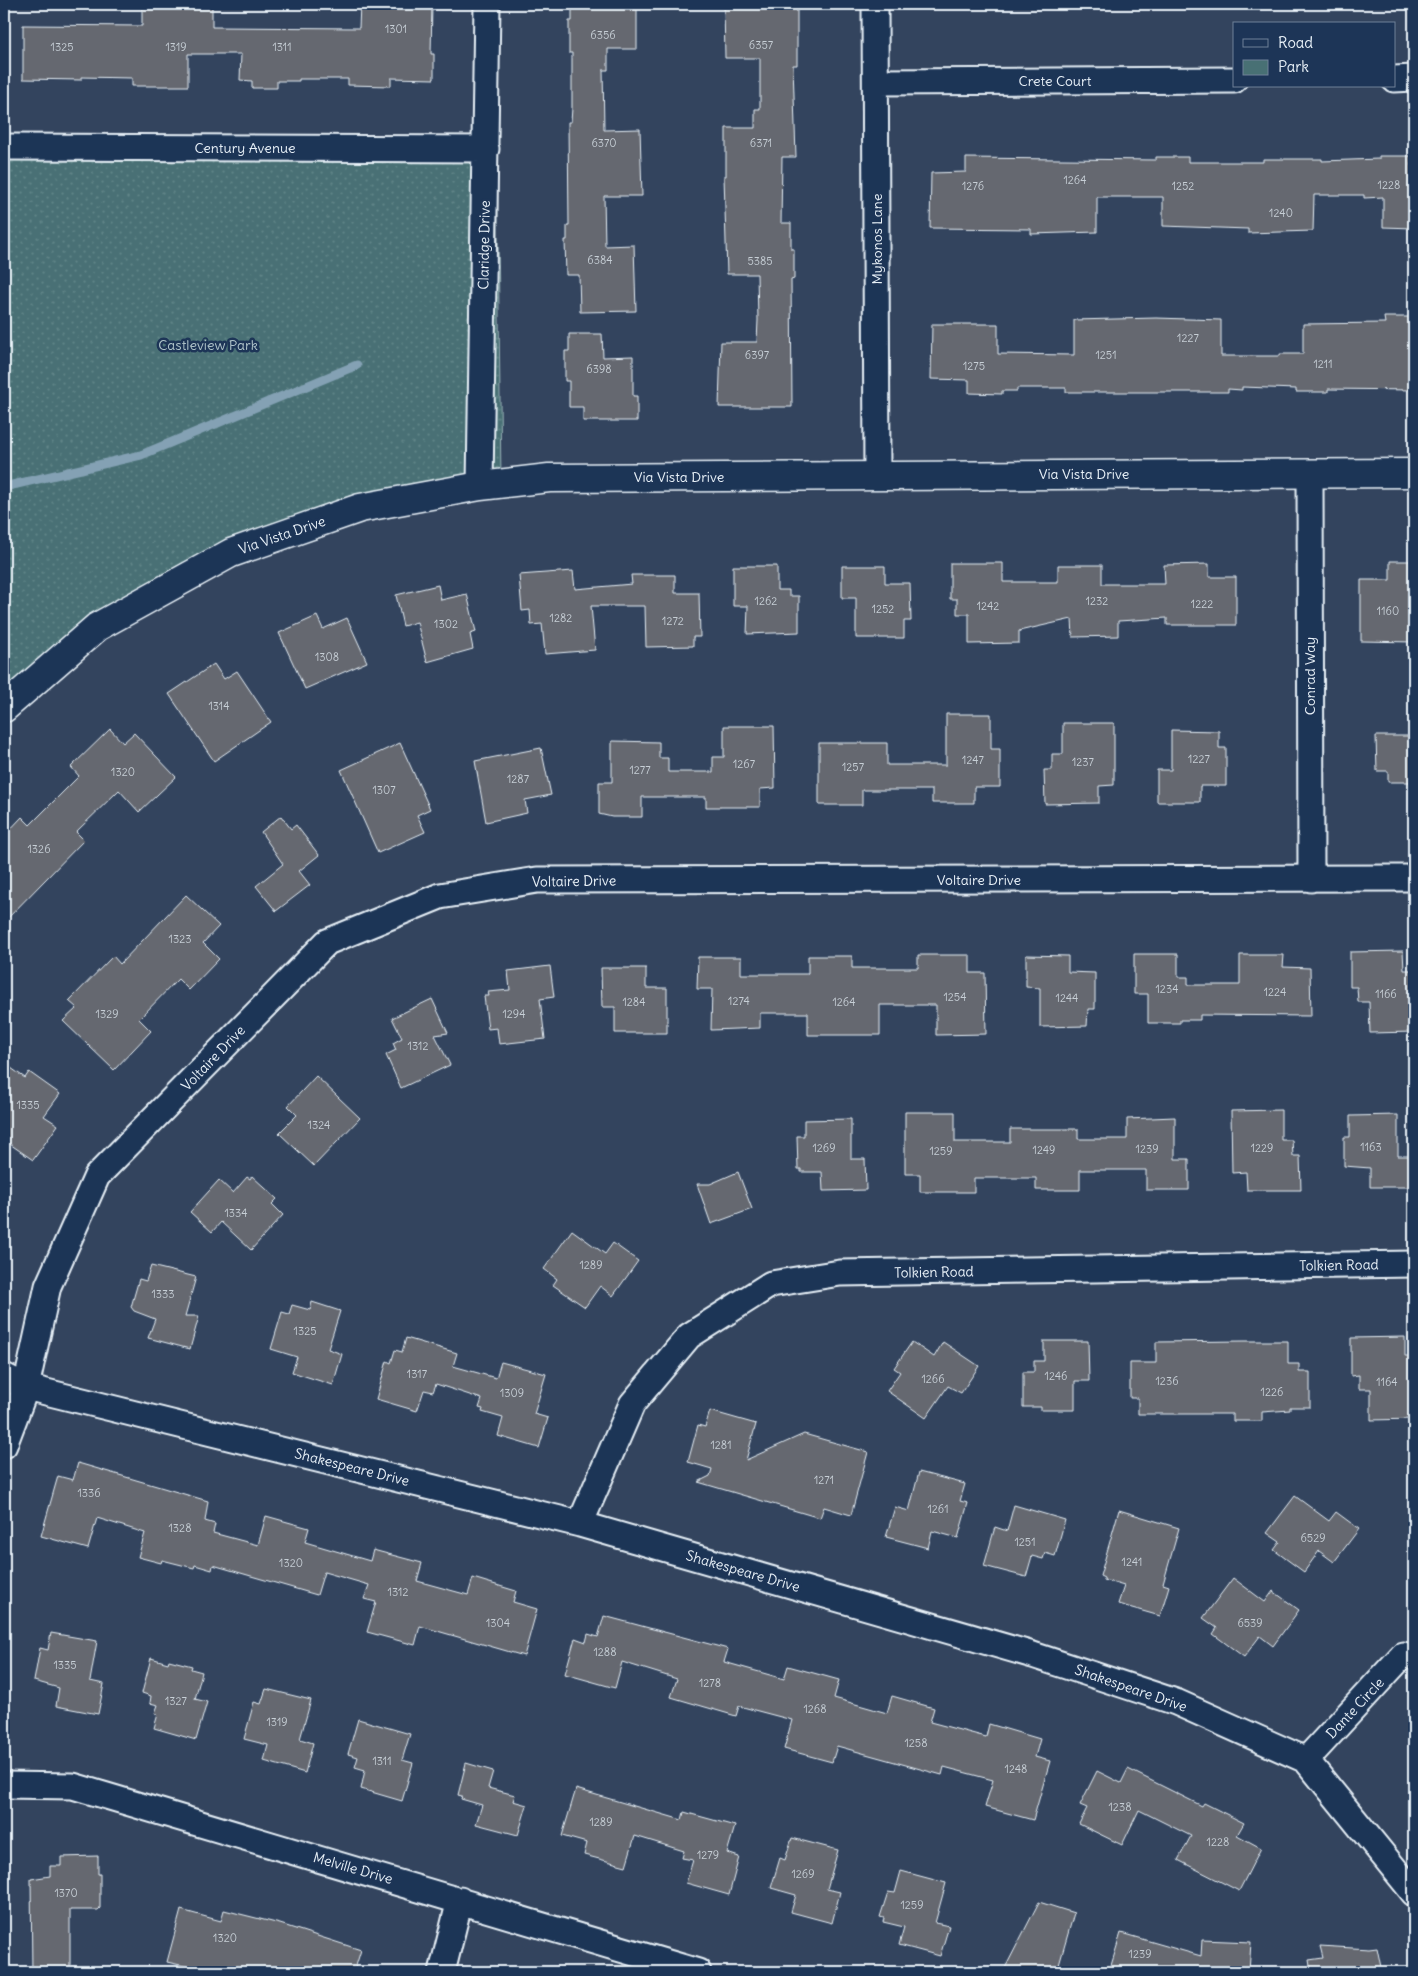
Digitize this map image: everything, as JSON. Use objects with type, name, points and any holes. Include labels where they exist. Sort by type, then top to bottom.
[{"type":"street","name":"Claridge Drive","points":[[480,486],[487,4]]},
{"type":"street","name":"Mykonos Lane","points":[[875,4],[877,475]]},
{"type":"street","points":[[1396,78],[1414,78]]},
{"type":"street","name":"Crete Court","points":[[876,82],[1233,80]]},
{"type":"street","name":"Century Avenue","points":[[4,147],[486,149]]},
{"type":"street","name":"Conrad Way","points":[[1310,473],[1311,879]]},
{"type":"street","name":"Via Vista Drive","points":[[4,708],[97,627],[231,553],[360,508],[480,486],[549,478],[1414,473]]},
{"type":"street","name":"Voltaire Drive","points":[[4,1445],[15,1381],[48,1286],[97,1176],[327,942],[440,896],[537,880],[1414,878]]},
{"type":"street","name":"Tolkien Road","points":[[580,1524],[632,1404],[689,1336],[771,1284],[840,1273],[1414,1264]]},
{"type":"street","name":"Shakespeare Drive","points":[[15,1381],[580,1524],[1033,1655],[1176,1702],[1306,1760],[1414,1893]]},
{"type":"street","name":"Dante Circle","points":[[1306,1760],[1403,1655]]},
{"type":"street","name":"Melville Drive","points":[[4,1785],[72,1786],[698,1972]]},
{"type":"street","points":[[442,1972],[460,1900]]},
{"type":"green space","name":"Castleview Park","points":[[4,141],[497,141],[501,482],[400,496],[147,596],[4,717]]},
{"type":"building","points":[[142,4],[212,4],[212,27],[359,28],[360,4],[432,5],[431,54],[434,54],[434,79],[391,78],[391,86],[348,85],[348,79],[299,79],[299,81],[277,81],[277,88],[252,88],[252,81],[240,80],[241,54],[188,54],[188,86],[132,86],[132,78],[81,77],[81,80],[23,79],[23,25],[142,26]]},
{"type":"building","points":[[572,4],[637,4],[637,49],[608,49],[608,70],[603,70],[604,130],[640,129],[642,196],[604,196],[605,246],[634,245],[636,311],[580,312],[579,275],[566,275],[565,240],[567,240],[567,226],[569,226],[568,122],[571,122],[572,108],[572,53],[569,53],[569,21],[572,21]]},
{"type":"building","points":[[724,4],[795,4],[797,8],[797,65],[793,65],[796,157],[782,157],[781,223],[791,223],[791,249],[794,249],[794,279],[791,280],[792,407],[719,407],[721,342],[757,342],[758,320],[757,274],[727,274],[724,176],[726,176],[726,128],[755,128],[755,109],[760,109],[760,58],[725,58]]},
{"type":"building","points":[[1379,156],[1412,156],[1412,172],[1414,172],[1414,228],[1383,227],[1383,197],[1364,198],[1364,195],[1314,195],[1313,231],[1248,233],[1248,229],[1163,226],[1163,197],[1097,197],[1097,232],[1031,234],[1031,229],[930,228],[931,173],[966,172],[966,158],[1156,160],[1156,157],[1188,157],[1188,162],[1263,162],[1263,159],[1322,159],[1322,161],[1379,159]]},
{"type":"building","points":[[1384,317],[1410,317],[1410,319],[1414,319],[1414,390],[1328,389],[1328,392],[1296,392],[1296,389],[1242,387],[1242,390],[1228,389],[1228,392],[1066,392],[1066,388],[1017,388],[1017,391],[1002,391],[1002,394],[969,393],[969,380],[931,379],[932,324],[998,324],[998,354],[1074,355],[1074,320],[1156,318],[1221,320],[1221,356],[1280,356],[1280,354],[1303,354],[1303,324],[1385,323]]},
{"type":"building","points":[[569,334],[602,334],[603,357],[633,356],[633,396],[637,396],[637,421],[583,421],[583,407],[569,407],[569,381],[565,381],[565,351],[569,351]]},
{"type":"building","points":[[1390,561],[1414,561],[1414,642],[1361,641],[1361,580],[1390,580]]},
{"type":"building","points":[[950,563],[1003,563],[1003,582],[1058,582],[1058,565],[1102,565],[1102,584],[1165,584],[1164,565],[1209,564],[1209,577],[1236,577],[1236,625],[1167,625],[1167,618],[1118,621],[1118,636],[1073,637],[1072,619],[1019,631],[1019,643],[969,644],[969,614],[957,614],[957,599],[950,599]]},
{"type":"building","points":[[733,566],[777,566],[777,590],[789,590],[789,596],[799,596],[799,632],[747,634],[748,606],[733,606]]},
{"type":"building","points":[[842,566],[885,566],[885,583],[910,583],[911,621],[904,621],[904,638],[856,638],[856,598],[842,598]]},
{"type":"building","points":[[573,571],[575,589],[632,584],[631,575],[675,575],[675,593],[699,593],[700,637],[693,637],[693,646],[646,647],[645,606],[591,606],[595,650],[545,654],[542,624],[531,625],[530,610],[522,611],[519,575]]},
{"type":"building","points":[[438,585],[441,600],[467,594],[476,632],[470,634],[473,649],[427,662],[417,622],[403,626],[396,595]]},
{"type":"building","points":[[317,616],[323,629],[347,618],[367,662],[305,689],[279,633]]},
{"type":"building","points":[[214,664],[224,679],[237,671],[271,722],[214,761],[169,694]]},
{"type":"building","points":[[946,714],[991,714],[991,749],[1000,749],[1000,787],[974,787],[974,803],[932,803],[932,790],[862,790],[862,805],[819,805],[819,743],[887,743],[887,765],[946,765]]},
{"type":"building","points":[[1063,723],[1114,723],[1114,785],[1099,786],[1099,803],[1045,804],[1044,770],[1052,770],[1052,754],[1063,754]]},
{"type":"building","points":[[724,726],[774,726],[775,788],[760,789],[760,807],[706,807],[706,797],[642,797],[642,817],[612,817],[599,814],[599,782],[612,782],[612,741],[659,742],[659,758],[668,758],[668,772],[713,772],[713,757],[724,757]]},
{"type":"building","points":[[110,729],[123,743],[134,733],[176,777],[139,812],[119,790],[76,832],[84,840],[4,922],[4,836],[22,817],[30,825],[79,776],[71,767]]},
{"type":"building","points":[[1171,730],[1219,731],[1219,748],[1226,748],[1226,786],[1200,786],[1200,802],[1157,802],[1157,770],[1171,770]]},
{"type":"building","points":[[1376,736],[1414,736],[1414,782],[1388,782],[1388,771],[1377,771]]},
{"type":"building","points":[[400,743],[430,809],[417,815],[425,832],[378,853],[341,770]]},
{"type":"building","points":[[541,748],[551,795],[525,800],[527,813],[486,822],[475,761]]},
{"type":"building","points":[[281,816],[291,829],[296,825],[319,855],[299,871],[310,885],[276,911],[256,886],[283,864],[261,832]]},
{"type":"building","points":[[186,895],[219,926],[203,943],[219,959],[189,990],[178,979],[139,1019],[151,1031],[114,1070],[63,1021],[77,1008],[69,1001],[113,956],[120,964]]},
{"type":"building","points":[[1403,951],[1404,970],[1414,970],[1414,1032],[1370,1033],[1369,1002],[1358,1002],[1357,987],[1350,987],[1350,952]]},
{"type":"building","points":[[1134,954],[1178,954],[1178,977],[1188,977],[1188,985],[1240,985],[1240,955],[1284,955],[1283,967],[1310,968],[1311,1016],[1200,1015],[1200,1020],[1180,1020],[1180,1023],[1148,1023],[1148,994],[1134,994]]},
{"type":"building","points":[[918,955],[970,955],[970,973],[985,973],[986,1034],[936,1035],[936,1005],[880,1005],[880,1035],[808,1035],[808,1013],[760,1013],[760,1028],[711,1030],[712,989],[697,989],[698,957],[741,957],[741,974],[808,974],[808,956],[852,956],[852,968],[918,968]]},
{"type":"building","points":[[1026,955],[1068,956],[1068,972],[1095,973],[1095,1009],[1088,1009],[1087,1026],[1040,1027],[1040,988],[1026,987]]},
{"type":"building","points":[[550,966],[554,997],[540,999],[545,1039],[499,1044],[497,1028],[488,1029],[484,996],[489,996],[488,992],[510,990],[508,971]]},
{"type":"building","points":[[601,968],[646,968],[646,988],[667,988],[667,1033],[615,1033],[615,1007],[602,1007]]},
{"type":"building","points":[[432,999],[448,1033],[435,1035],[450,1065],[401,1088],[386,1055],[396,1050],[393,1043],[402,1038],[392,1018]]},
{"type":"building","points":[[4,1063],[25,1078],[29,1072],[60,1094],[44,1116],[58,1125],[33,1160],[4,1140]]},
{"type":"building","points":[[316,1076],[360,1118],[314,1166],[279,1133],[297,1115],[288,1106]]},
{"type":"building","points":[[1281,1110],[1281,1140],[1292,1140],[1293,1156],[1300,1156],[1301,1190],[1247,1190],[1246,1172],[1232,1173],[1231,1111]]},
{"type":"building","points":[[905,1112],[955,1112],[955,1142],[1010,1142],[1010,1129],[1078,1129],[1078,1139],[1127,1139],[1127,1119],[1175,1117],[1175,1159],[1189,1159],[1189,1190],[1146,1190],[1146,1170],[1080,1170],[1080,1190],[1036,1190],[1036,1178],[974,1178],[974,1192],[920,1192],[920,1174],[905,1174]]},
{"type":"building","points":[[1398,1115],[1398,1156],[1412,1156],[1412,1187],[1370,1187],[1370,1168],[1344,1166],[1344,1137],[1350,1137],[1350,1116]]},
{"type":"building","points":[[851,1119],[851,1159],[865,1159],[866,1190],[823,1191],[822,1172],[801,1172],[801,1169],[798,1169],[797,1136],[804,1136],[804,1120]]},
{"type":"building","points":[[738,1172],[752,1209],[711,1224],[697,1184],[710,1184]]},
{"type":"building","points":[[252,1176],[277,1199],[272,1204],[283,1215],[251,1250],[221,1222],[212,1232],[190,1212],[219,1180],[233,1193],[247,1177],[250,1179]]},
{"type":"building","points":[[572,1230],[605,1254],[613,1243],[638,1261],[613,1296],[600,1286],[585,1307],[553,1285],[557,1279],[544,1269]]},
{"type":"building","points":[[151,1266],[196,1277],[185,1316],[199,1316],[190,1349],[148,1338],[155,1319],[134,1311],[131,1307],[139,1279],[146,1281]]},
{"type":"building","points":[[312,1302],[340,1311],[328,1349],[342,1354],[333,1385],[292,1372],[297,1357],[271,1349],[282,1312],[289,1314],[292,1305],[310,1310]]},
{"type":"building","points":[[1405,1337],[1405,1356],[1414,1356],[1414,1419],[1371,1420],[1371,1389],[1359,1389],[1359,1375],[1351,1376],[1351,1338]]},
{"type":"building","points":[[406,1338],[457,1353],[453,1366],[496,1378],[501,1362],[546,1374],[534,1414],[548,1418],[539,1448],[498,1436],[503,1418],[482,1412],[483,1409],[479,1408],[482,1399],[436,1384],[433,1392],[424,1390],[417,1411],[376,1399],[387,1361],[391,1363],[395,1350],[402,1352]]},
{"type":"building","points":[[1044,1341],[1088,1341],[1089,1381],[1075,1381],[1075,1410],[1041,1410],[1041,1407],[1023,1407],[1023,1372],[1034,1372],[1034,1361],[1044,1361]]},
{"type":"building","points":[[1288,1341],[1288,1364],[1299,1364],[1299,1372],[1310,1372],[1310,1407],[1290,1407],[1290,1410],[1262,1412],[1262,1421],[1233,1421],[1233,1414],[1138,1414],[1138,1398],[1130,1398],[1130,1363],[1156,1363],[1156,1342]]},
{"type":"building","points":[[912,1342],[934,1357],[943,1342],[979,1366],[961,1393],[948,1386],[926,1418],[887,1391],[900,1372],[894,1368]]},
{"type":"building","points":[[710,1411],[756,1424],[746,1460],[804,1434],[868,1452],[851,1515],[824,1507],[820,1518],[698,1482],[710,1476],[712,1469],[688,1462],[698,1425],[705,1427]]},
{"type":"building","points":[[78,1463],[208,1501],[205,1521],[215,1524],[213,1533],[258,1545],[266,1516],[309,1528],[305,1542],[370,1561],[373,1550],[422,1563],[417,1581],[468,1595],[473,1578],[516,1591],[513,1602],[537,1609],[524,1656],[420,1626],[415,1645],[367,1632],[376,1602],[364,1599],[369,1585],[324,1572],[317,1595],[213,1565],[212,1570],[195,1565],[194,1568],[162,1560],[161,1563],[138,1557],[145,1533],[97,1518],[88,1549],[41,1536],[58,1476],[73,1480]]},
{"type":"building","points":[[919,1472],[965,1484],[960,1501],[968,1503],[958,1538],[932,1531],[928,1548],[886,1537],[895,1507],[909,1511]]},
{"type":"building","points":[[1295,1496],[1329,1521],[1336,1512],[1359,1529],[1334,1562],[1319,1551],[1304,1572],[1274,1550],[1280,1542],[1267,1533]]},
{"type":"building","points":[[1014,1505],[1065,1520],[1055,1556],[1045,1553],[1043,1559],[1032,1556],[1026,1577],[984,1566],[995,1527],[1007,1531]]},
{"type":"building","points":[[1119,1510],[1179,1528],[1163,1584],[1169,1586],[1160,1616],[1118,1604],[1124,1586],[1104,1580],[1100,1576]]},
{"type":"building","points":[[1233,1578],[1265,1602],[1273,1591],[1299,1610],[1273,1646],[1260,1636],[1244,1657],[1213,1634],[1217,1628],[1203,1618]]},
{"type":"building","points":[[604,1616],[728,1649],[724,1662],[784,1679],[788,1666],[839,1680],[834,1698],[887,1713],[892,1696],[934,1708],[930,1722],[986,1737],[989,1724],[1040,1739],[1035,1757],[1050,1761],[1033,1820],[985,1807],[993,1780],[944,1767],[942,1775],[837,1746],[832,1762],[784,1749],[792,1720],[739,1706],[736,1716],[671,1697],[677,1679],[622,1662],[615,1688],[565,1674],[575,1638],[586,1642],[588,1634],[598,1637]]},
{"type":"building","points":[[51,1633],[97,1641],[90,1681],[104,1684],[98,1714],[56,1706],[59,1688],[34,1681],[40,1648],[48,1650]]},
{"type":"building","points":[[151,1658],[168,1663],[169,1660],[192,1666],[191,1669],[202,1672],[195,1699],[207,1702],[196,1740],[154,1728],[158,1714],[155,1713],[158,1705],[150,1703],[151,1696],[142,1693]]},
{"type":"building","points":[[266,1689],[311,1700],[300,1739],[313,1743],[305,1773],[264,1761],[268,1745],[244,1739],[254,1702],[261,1704]]},
{"type":"building","points":[[358,1719],[410,1734],[402,1760],[413,1763],[402,1801],[361,1789],[365,1770],[355,1767],[358,1757],[348,1754]]},
{"type":"building","points":[[466,1763],[493,1771],[488,1788],[515,1795],[513,1801],[527,1805],[518,1835],[476,1824],[482,1805],[461,1799],[462,1796],[458,1795]]},
{"type":"building","points":[[1128,1769],[1202,1806],[1204,1803],[1244,1823],[1237,1835],[1261,1848],[1239,1891],[1178,1860],[1191,1836],[1139,1810],[1122,1845],[1079,1824],[1087,1808],[1080,1805],[1097,1771],[1121,1783]]},
{"type":"building","points":[[576,1789],[682,1820],[684,1812],[735,1826],[727,1853],[739,1857],[729,1895],[686,1883],[693,1860],[682,1858],[684,1851],[635,1836],[626,1866],[584,1855],[587,1843],[562,1836]]},
{"type":"building","points":[[792,1838],[838,1850],[827,1889],[840,1892],[832,1923],[791,1912],[796,1895],[771,1888],[780,1858],[785,1860]]},
{"type":"building","points":[[98,1856],[100,1908],[98,1910],[70,1910],[70,1972],[32,1972],[31,1879],[50,1876],[50,1866],[61,1866],[61,1857]]},
{"type":"building","points":[[901,1871],[946,1883],[935,1923],[949,1926],[940,1956],[899,1945],[904,1927],[883,1922],[884,1918],[880,1917],[888,1892],[895,1893]]},
{"type":"building","points":[[1039,1902],[1074,1913],[1057,1972],[1003,1972]]},
{"type":"building","points":[[181,1910],[221,1921],[224,1910],[280,1924],[361,1950],[354,1972],[211,1972],[167,1962]]},
{"type":"building","points":[[1121,1933],[1201,1956],[1202,1940],[1251,1942],[1249,1972],[1109,1972]]},
{"type":"building","points":[[1320,1946],[1377,1948],[1382,1972],[1311,1972],[1309,1960],[1323,1958]]},
{"type":"waterway","points":[[4,487],[141,455],[357,365]]}]
